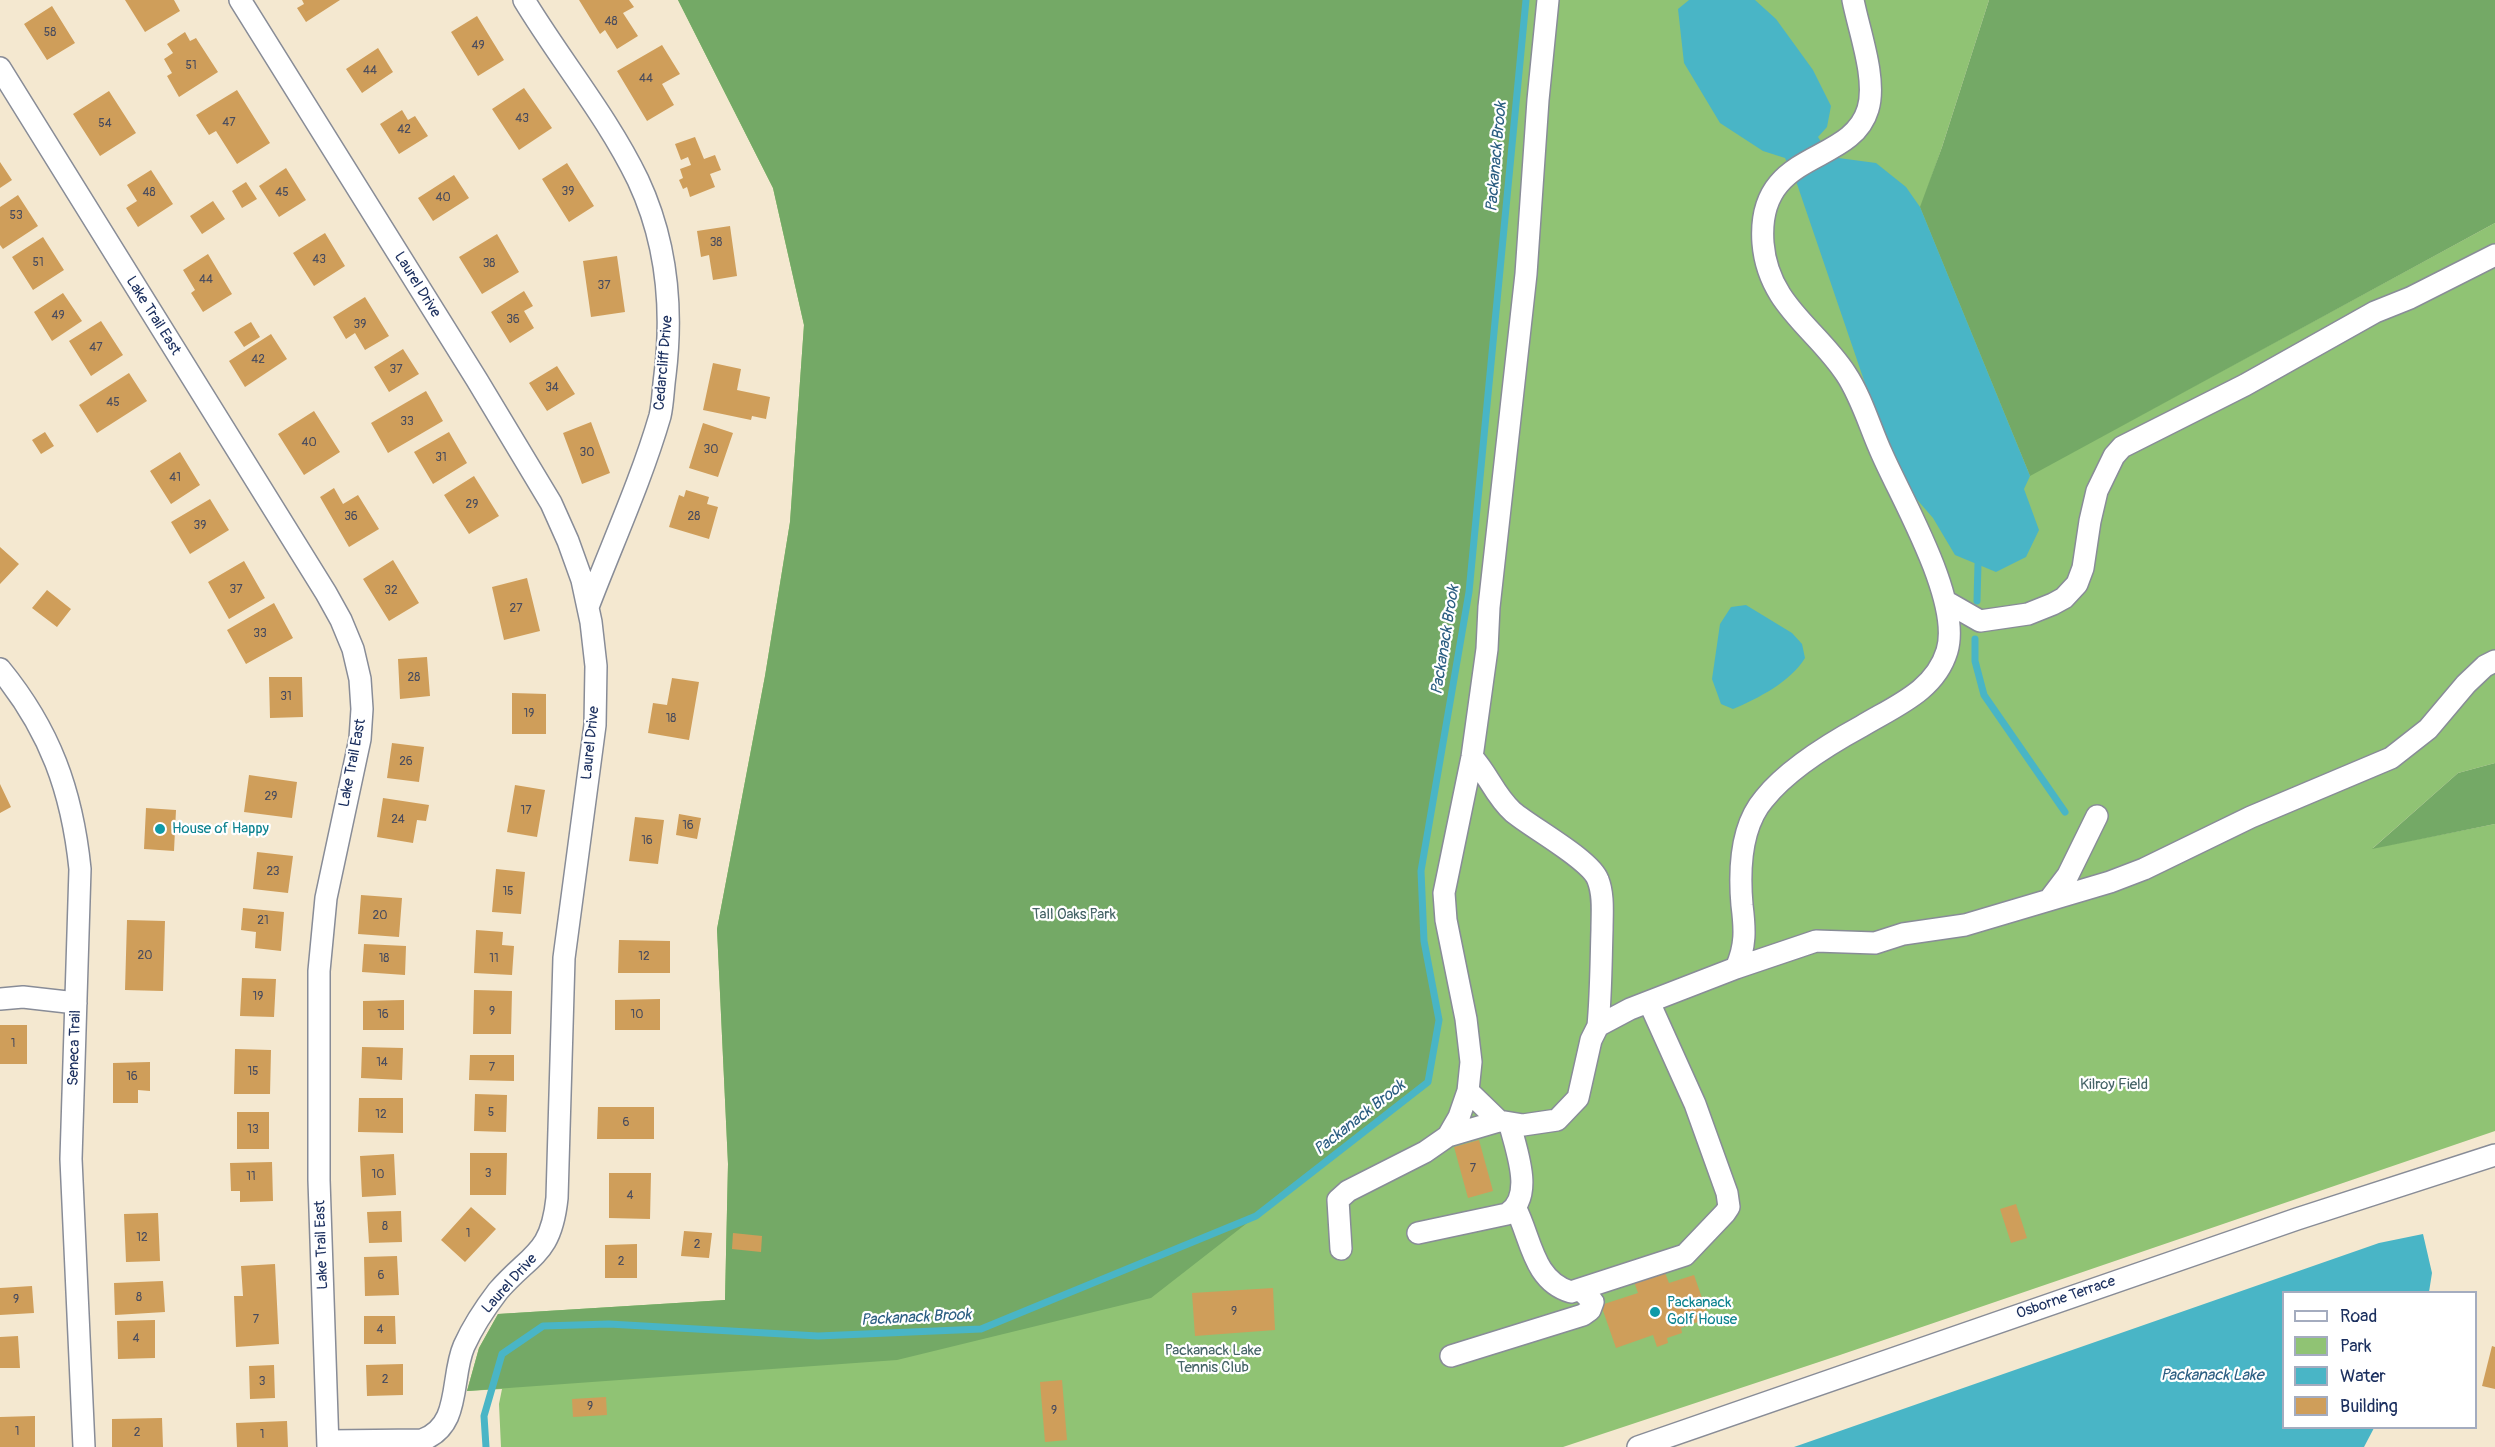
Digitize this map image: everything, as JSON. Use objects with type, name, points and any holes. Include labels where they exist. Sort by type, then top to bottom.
[{"type":"street","name":"Laurel Drive","points":[[240,0],[551,503],[582,580],[596,666],[595,725],[564,958],[555,1220],[548,1239],[537,1254],[498,1292],[479,1318],[463,1348],[449,1414],[443,1427],[434,1436],[422,1440],[328,1444]]},
{"type":"street","name":"Cedarcliff Drive","points":[[524,0],[620,145],[639,182],[654,221],[664,262],[669,303],[669,343],[660,414],[588,607]]},
{"type":"street","points":[[1448,1136],[1459,1117],[1468,1091],[1471,1062],[1464,1005],[1446,920],[1444,893],[1472,757],[1487,650],[1489,607],[1527,274],[1538,100],[1548,0]]},
{"type":"street","points":[[1853,0],[1871,91],[1869,108],[1862,122],[1851,135],[1788,174],[1776,186],[1768,204],[1763,234],[1767,264],[1792,314],[1848,376],[1896,485],[1920,530],[1945,601],[1949,628],[1948,648]]},
{"type":"street","name":"Lake Trail East","points":[[0,68],[326,593],[353,649],[361,689],[360,739],[326,898],[319,971],[319,1180],[328,1444]]},
{"type":"street","points":[[1736,968],[1743,953],[1745,941],[1741,884],[1745,840],[1751,820],[1761,802],[1789,774],[1862,725],[1914,696],[1934,675],[1948,648],[1980,621],[2010,618],[2043,609],[2064,598],[2077,584],[2083,568],[2097,491],[2104,473],[2122,447],[2245,385],[2375,312],[2410,298],[2495,255]]},
{"type":"street","points":[[1945,601],[1980,621]]},
{"type":"street","points":[[1598,1026],[1649,1002],[1736,968],[1816,941],[1875,942],[1904,934],[1965,925],[2110,882],[2162,861],[2250,817],[2391,758],[2428,729],[2466,684],[2485,666],[2495,661]]},
{"type":"street","name":"Seneca Trail","points":[[0,669],[25,701],[53,752],[67,790],[76,830],[80,869],[71,1159],[84,1447]]},
{"type":"street","points":[[1341,1249],[1338,1200],[1342,1196],[1425,1152],[1448,1136],[1505,1123],[1547,1123],[1557,1120],[1570,1109],[1578,1098],[1591,1040],[1598,1026],[1603,966],[1601,898],[1598,880],[1592,869],[1580,859],[1536,830],[1503,803],[1472,757]]},
{"type":"street","points":[[2049,900],[2068,875],[2097,816]]},
{"type":"street","points":[[0,999],[23,997],[76,1003]]},
{"type":"street","points":[[1468,1091],[1505,1123],[1522,1177],[1521,1193],[1516,1209],[1538,1265],[1543,1273],[1563,1290],[1571,1292],[1685,1255],[1710,1232],[1729,1207],[1727,1193],[1695,1104],[1649,1002]]},
{"type":"street","name":"Osborne Terrace","points":[[1638,1447],[2275,1226],[2495,1155]]},
{"type":"street","points":[[1418,1233],[1507,1214],[1516,1209]]},
{"type":"street","points":[[1451,1356],[1583,1315],[1590,1310],[1593,1302],[1580,1289]]},
{"type":"green space","points":[[678,0],[1989,0],[1921,207],[2030,475],[2495,223],[2495,763],[2458,773],[2373,848],[2495,824],[2495,1131],[1840,1355],[1563,1447],[501,1447],[499,1404],[502,1389],[467,1391],[479,1348],[498,1314],[725,1300],[728,1164],[717,929],[765,676],[790,522],[804,325],[773,188]]},
{"type":"green space","name":"Tall Oaks Park","points":[[678,0],[1526,0],[1469,592],[1421,871],[1424,941],[1439,1020],[1428,1082],[1151,1298],[897,1360],[467,1391],[479,1348],[498,1314],[725,1300],[728,1164],[717,929],[765,676],[790,522],[804,325],[773,188]]},
{"type":"green space","points":[[1989,0],[2495,0],[2495,223],[2030,476],[1920,207],[1942,147]]},
{"type":"green space","points":[[2495,763],[2495,824],[2372,849],[2458,773]]},
{"type":"water","points":[[1689,0],[1755,0],[1776,19],[1813,70],[1831,106],[1827,127],[1818,137],[1831,157],[1876,163],[1906,187],[1920,207],[2030,476],[2024,489],[2039,530],[2026,557],[1996,572],[1955,555],[1933,518],[1907,488],[1885,442],[1797,184],[1785,158],[1763,151],[1720,123],[1684,63],[1678,9]]},
{"type":"water","points":[[1746,605],[1792,633],[1802,644],[1805,658],[1799,667],[1782,682],[1733,709],[1721,704],[1712,679],[1720,624],[1731,607]]},
{"type":"water","name":"Packanack Lake","points":[[2423,1234],[2432,1273],[2429,1291],[2282,1291],[2282,1429],[2373,1429],[2364,1447],[1794,1447],[2379,1243]]},
{"type":"building","points":[[125,0],[174,0],[180,11],[145,32]]},
{"type":"building","points":[[302,0],[340,0],[306,22],[297,8],[304,4]]},
{"type":"building","points":[[579,0],[629,0],[634,7],[623,13],[638,36],[617,49],[605,30],[600,34]]},
{"type":"building","points":[[52,6],[75,43],[47,60],[24,24]]},
{"type":"building","points":[[477,16],[504,60],[478,76],[451,32]]},
{"type":"building","points":[[185,32],[190,41],[196,38],[218,72],[179,97],[167,76],[172,73],[164,59],[173,53],[167,44]]},
{"type":"building","points":[[662,45],[680,74],[662,84],[674,105],[647,121],[617,71]]},
{"type":"building","points":[[378,48],[393,72],[362,93],[346,69]]},
{"type":"building","points":[[524,88],[552,128],[519,150],[492,109]]},
{"type":"building","points":[[237,90],[270,143],[237,164],[216,131],[209,135],[196,115]]},
{"type":"building","points":[[109,91],[136,133],[100,156],[73,114]]},
{"type":"building","points":[[402,110],[408,120],[415,116],[428,136],[399,154],[380,124]]},
{"type":"building","points":[[695,137],[704,159],[715,155],[721,170],[710,174],[715,187],[690,197],[687,187],[683,189],[679,180],[683,178],[680,169],[691,165],[688,157],[681,160],[675,144]]},
{"type":"building","points":[[0,162],[12,180],[0,188]]},
{"type":"building","points":[[567,163],[594,206],[569,222],[542,179]]},
{"type":"building","points":[[286,168],[306,200],[279,217],[259,186]]},
{"type":"building","points":[[151,170],[173,204],[138,227],[126,208],[137,201],[127,185]]},
{"type":"building","points":[[454,175],[469,198],[433,221],[418,198]]},
{"type":"building","points":[[246,182],[257,199],[242,208],[232,191]]},
{"type":"building","points":[[18,195],[38,226],[3,249],[0,245],[0,207]]},
{"type":"building","points":[[213,201],[225,219],[202,234],[190,216]]},
{"type":"building","points":[[730,226],[737,276],[713,280],[709,255],[701,257],[697,231]]},
{"type":"building","points":[[325,233],[345,266],[314,286],[293,253]]},
{"type":"building","points":[[497,234],[519,272],[482,294],[459,257]]},
{"type":"building","points":[[43,237],[64,270],[33,290],[12,257]]},
{"type":"building","points":[[208,254],[232,294],[203,312],[191,293],[195,290],[183,270]]},
{"type":"building","points":[[617,256],[625,312],[591,317],[583,261]]},
{"type":"building","points":[[524,291],[533,306],[524,311],[534,328],[510,343],[491,312]]},
{"type":"building","points":[[63,293],[82,321],[52,341],[34,312]]},
{"type":"building","points":[[365,297],[389,336],[365,350],[355,333],[346,339],[333,317]]},
{"type":"building","points":[[101,321],[123,355],[91,376],[69,341]]},
{"type":"building","points":[[251,322],[260,337],[244,347],[234,332]]},
{"type":"building","points":[[271,334],[287,359],[245,387],[229,361]]},
{"type":"building","points":[[403,349],[419,374],[389,392],[374,367]]},
{"type":"building","points":[[713,363],[741,369],[737,390],[770,397],[766,419],[752,416],[751,420],[703,410]]},
{"type":"building","points":[[557,366],[575,394],[547,411],[529,383]]},
{"type":"building","points":[[129,373],[147,401],[97,433],[79,405]]},
{"type":"building","points":[[426,391],[443,421],[388,453],[371,423]]},
{"type":"building","points":[[314,411],[340,452],[304,475],[278,434]]},
{"type":"building","points":[[591,422],[610,473],[582,484],[563,433]]},
{"type":"building","points":[[703,423],[733,433],[718,477],[689,468]]},
{"type":"building","points":[[45,432],[54,446],[41,454],[32,440]]},
{"type":"building","points":[[449,432],[467,463],[433,484],[414,452]]},
{"type":"building","points":[[180,452],[200,485],[171,504],[150,471]]},
{"type":"building","points":[[474,476],[499,516],[469,534],[444,495]]},
{"type":"building","points":[[334,488],[343,504],[358,495],[379,529],[349,547],[320,497]]},
{"type":"building","points":[[686,490],[709,497],[707,504],[718,507],[709,539],[669,527],[679,495],[684,497]]},
{"type":"building","points":[[210,499],[229,530],[190,554],[171,522]]},
{"type":"building","points":[[0,547],[19,564],[0,584]]},
{"type":"building","points":[[393,560],[419,603],[389,621],[363,579]]},
{"type":"building","points":[[244,561],[265,598],[229,619],[208,582]]},
{"type":"building","points":[[527,578],[540,631],[504,640],[492,587]]},
{"type":"building","points":[[47,590],[71,609],[57,627],[32,608]]},
{"type":"building","points":[[274,603],[293,638],[246,664],[227,630]]},
{"type":"building","points":[[427,657],[430,696],[400,699],[398,659]]},
{"type":"building","points":[[269,677],[302,677],[303,717],[270,718]]},
{"type":"building","points":[[672,678],[699,682],[689,740],[648,733],[653,703],[667,705]]},
{"type":"building","points":[[512,693],[546,694],[546,734],[512,734]]},
{"type":"building","points":[[392,743],[424,747],[419,782],[387,778]]},
{"type":"building","points":[[249,775],[297,782],[292,818],[244,812]]},
{"type":"building","points":[[0,784],[11,807],[0,813]]},
{"type":"building","points":[[515,785],[545,790],[537,837],[507,832]]},
{"type":"building","points":[[383,798],[429,805],[426,821],[417,820],[413,843],[377,837]]},
{"type":"building","name":"House of Happy","points":[[146,808],[176,810],[174,851],[144,849]]},
{"type":"building","points":[[679,814],[701,818],[697,839],[676,835]]},
{"type":"building","points":[[635,817],[664,820],[658,864],[629,861]]},
{"type":"building","points":[[257,852],[293,856],[288,893],[253,889]]},
{"type":"building","points":[[496,869],[525,872],[521,914],[492,912]]},
{"type":"building","points":[[361,895],[402,898],[399,937],[358,934]]},
{"type":"building","points":[[243,908],[284,912],[281,951],[255,948],[256,932],[241,930]]},
{"type":"building","points":[[127,920],[165,921],[163,991],[125,990]]},
{"type":"building","points":[[476,930],[503,932],[502,945],[514,946],[512,975],[474,973]]},
{"type":"building","points":[[619,940],[670,941],[670,973],[618,973]]},
{"type":"building","points":[[364,944],[406,946],[405,975],[362,972]]},
{"type":"building","points":[[242,978],[276,979],[274,1017],[240,1016]]},
{"type":"building","points":[[474,990],[512,991],[511,1034],[473,1034]]},
{"type":"building","points":[[660,999],[660,1030],[615,1030],[615,1000]]},
{"type":"building","points":[[404,1000],[404,1030],[363,1030],[363,1001]]},
{"type":"building","points":[[0,1025],[27,1025],[27,1064],[0,1064]]},
{"type":"building","points":[[362,1047],[403,1048],[402,1080],[361,1078]]},
{"type":"building","points":[[235,1049],[271,1050],[270,1094],[234,1094]]},
{"type":"building","points":[[470,1055],[514,1055],[514,1081],[469,1080]]},
{"type":"building","points":[[150,1062],[150,1091],[138,1090],[138,1103],[113,1103],[113,1063]]},
{"type":"building","points":[[475,1094],[507,1095],[506,1132],[474,1131]]},
{"type":"building","points":[[359,1098],[403,1098],[403,1133],[358,1132]]},
{"type":"building","points":[[598,1107],[654,1107],[654,1139],[597,1139]]},
{"type":"building","points":[[237,1112],[269,1112],[269,1149],[237,1149]]},
{"type":"building","points":[[1479,1140],[1493,1191],[1468,1198],[1454,1147]]},
{"type":"building","points":[[470,1153],[507,1153],[506,1195],[470,1195]]},
{"type":"building","points":[[394,1154],[396,1195],[362,1197],[360,1156]]},
{"type":"building","points":[[272,1162],[273,1201],[240,1202],[240,1191],[231,1191],[230,1163]]},
{"type":"building","points":[[609,1173],[651,1173],[650,1219],[609,1218]]},
{"type":"building","points":[[2016,1204],[2027,1238],[2011,1243],[2000,1209]]},
{"type":"building","points":[[471,1207],[496,1229],[465,1262],[441,1240]]},
{"type":"building","points":[[401,1211],[402,1242],[369,1243],[367,1212]]},
{"type":"building","points":[[158,1213],[160,1261],[126,1262],[124,1214]]},
{"type":"building","points":[[684,1231],[712,1233],[709,1258],[681,1256]]},
{"type":"building","points":[[733,1233],[762,1236],[761,1252],[732,1249]]},
{"type":"building","points":[[637,1244],[637,1278],[605,1278],[605,1245]]},
{"type":"building","points":[[397,1256],[399,1295],[365,1296],[364,1257]]},
{"type":"building","points":[[275,1264],[279,1344],[236,1347],[234,1296],[243,1296],[241,1266]]},
{"type":"building","name":"Packanack Golf House","points":[[1662,1265],[1669,1283],[1694,1275],[1709,1318],[1681,1328],[1682,1333],[1667,1338],[1668,1343],[1657,1347],[1653,1335],[1616,1348],[1601,1305],[1638,1293],[1632,1276]]},
{"type":"building","points":[[163,1281],[165,1312],[115,1315],[114,1283]]},
{"type":"building","points":[[32,1286],[34,1313],[0,1315],[0,1288]]},
{"type":"building","points":[[1273,1288],[1275,1330],[1195,1336],[1192,1293]]},
{"type":"building","points":[[364,1316],[395,1316],[396,1344],[364,1344]]},
{"type":"building","points":[[155,1320],[155,1358],[118,1359],[117,1321]]},
{"type":"building","points":[[18,1336],[20,1368],[0,1368],[0,1337]]},
{"type":"building","points":[[2492,1346],[2495,1347],[2495,1389],[2482,1386]]},
{"type":"building","points":[[403,1364],[403,1395],[367,1396],[366,1365]]},
{"type":"building","points":[[274,1365],[275,1398],[250,1399],[249,1366]]},
{"type":"building","points":[[1062,1380],[1067,1440],[1045,1442],[1040,1382]]},
{"type":"building","points":[[606,1397],[607,1415],[573,1417],[572,1399]]},
{"type":"building","points":[[35,1416],[35,1447],[0,1447],[0,1417]]},
{"type":"building","points":[[162,1418],[163,1447],[112,1447],[112,1419]]},
{"type":"building","points":[[287,1421],[288,1447],[237,1447],[236,1423]]},
{"type":"waterway","name":"Packanack Brook","points":[[486,1447],[484,1416],[502,1354],[543,1326],[609,1324],[818,1336],[981,1329],[1256,1216],[1428,1082],[1439,1020],[1424,941],[1421,871],[1469,592],[1526,0]]},
{"type":"waterway","points":[[1977,601],[1978,564]]},
{"type":"waterway","points":[[1975,639],[1975,661],[1984,695],[2065,812]]},
{"type":"place","name":"House of Happy","points":[[160,829]]},
{"type":"place","name":"Packanack Golf House","points":[[1655,1312]]},
{"type":"park label","name":"Kilroy Field","points":[[2114,1085]]},
{"type":"park label","name":"Packanack Lake Tennis Club","points":[[1213,1360]]}]
